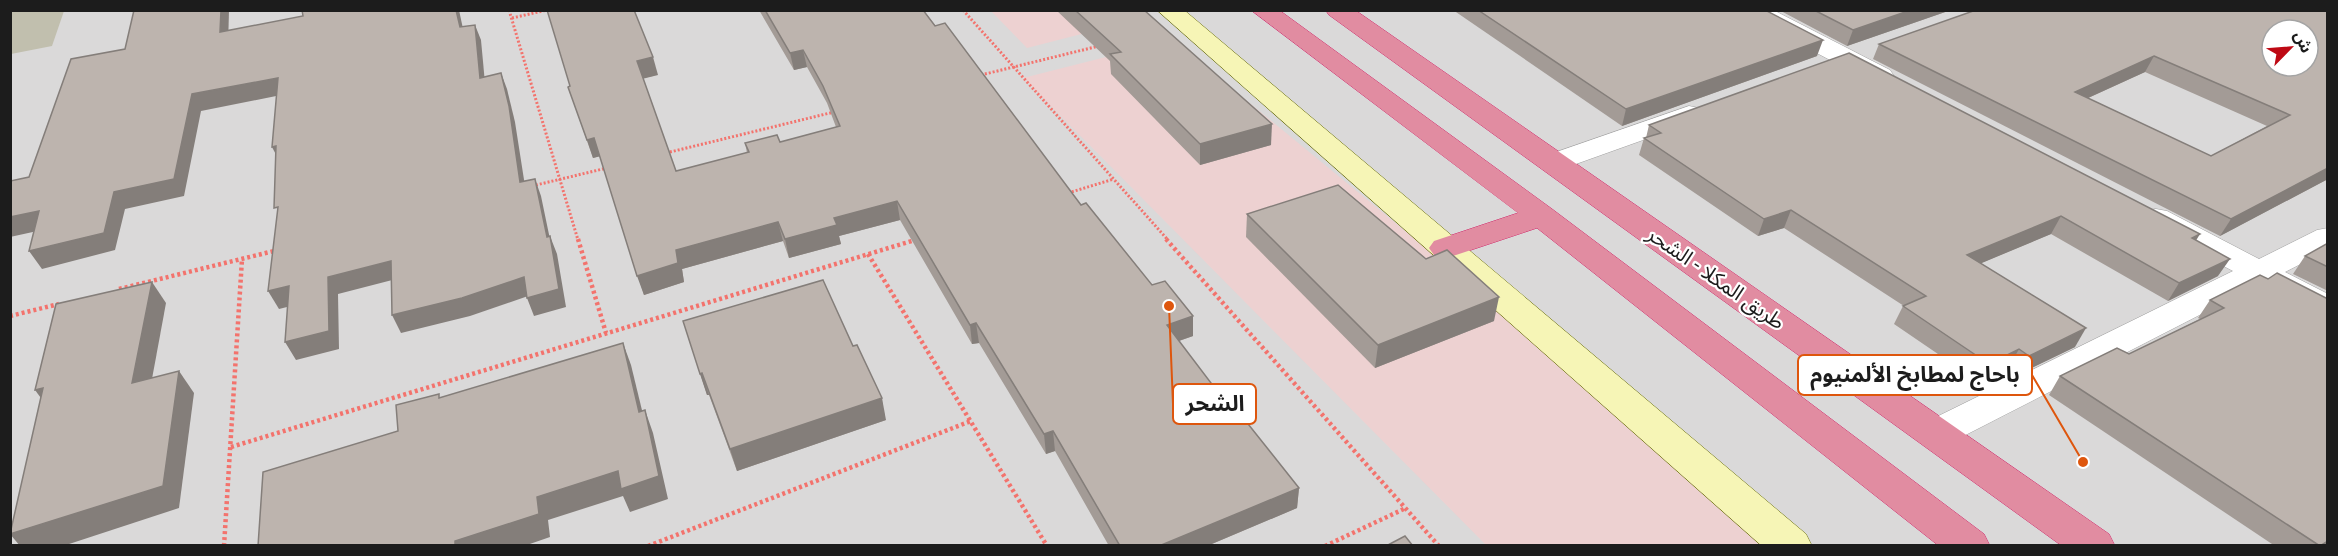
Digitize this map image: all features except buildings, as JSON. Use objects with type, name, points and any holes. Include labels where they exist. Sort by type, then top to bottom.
[{"type":"highway","points":[[1263,10],[1541,216],[1969,546]]},
{"type":"highway","name":"طريق المكلا - الشحر","points":[[1338,10],[2094,546]]},
{"type":"highway","points":[[1445,248],[1541,216]]},
{"type":"street","points":[[1169,10],[1791,546]]},
{"type":"street","points":[[1753,10],[1909,90]]},
{"type":"street","points":[[1812,70],[1878,46]]},
{"type":"street","points":[[1552,163],[1710,106]]},
{"type":"street","points":[[2132,206],[2328,308]]},
{"type":"street","points":[[1935,434],[2328,237]]},
{"type":"path","points":[[509,10],[606,333]]},
{"type":"path","points":[[512,18],[548,10]]},
{"type":"path","points":[[963,10],[1439,546]]},
{"type":"path","points":[[979,76],[1105,44]]},
{"type":"path","points":[[656,156],[840,110]]},
{"type":"path","points":[[531,187],[610,167]]},
{"type":"path","points":[[1058,196],[1114,179]]},
{"type":"path","points":[[231,447],[924,237]]},
{"type":"path","points":[[115,291],[283,249]]},
{"type":"path","points":[[868,254],[1047,546]]},
{"type":"path","points":[[224,546],[242,259]]},
{"type":"path","points":[[10,316],[68,302]]},
{"type":"path","points":[[648,546],[971,421]]},
{"type":"path","points":[[1325,546],[1406,508]]},
{"type":"shaded area","points":[[11,10],[64,11],[52,46],[11,54]]},
{"type":"shaded area","points":[[1137,10],[1144,18],[1027,48],[991,11]]},
{"type":"shaded area","points":[[10,11],[2327,11],[2327,545],[11,545]]},
{"type":"shaded area","points":[[1173,40],[1787,545],[1486,545],[1023,78]]},
{"type":"place","name":"الشحر","points":[[1169,306]]},
{"type":"place","name":"باحاج لمطابخ الألمنيوم","points":[[2083,462]]}]
